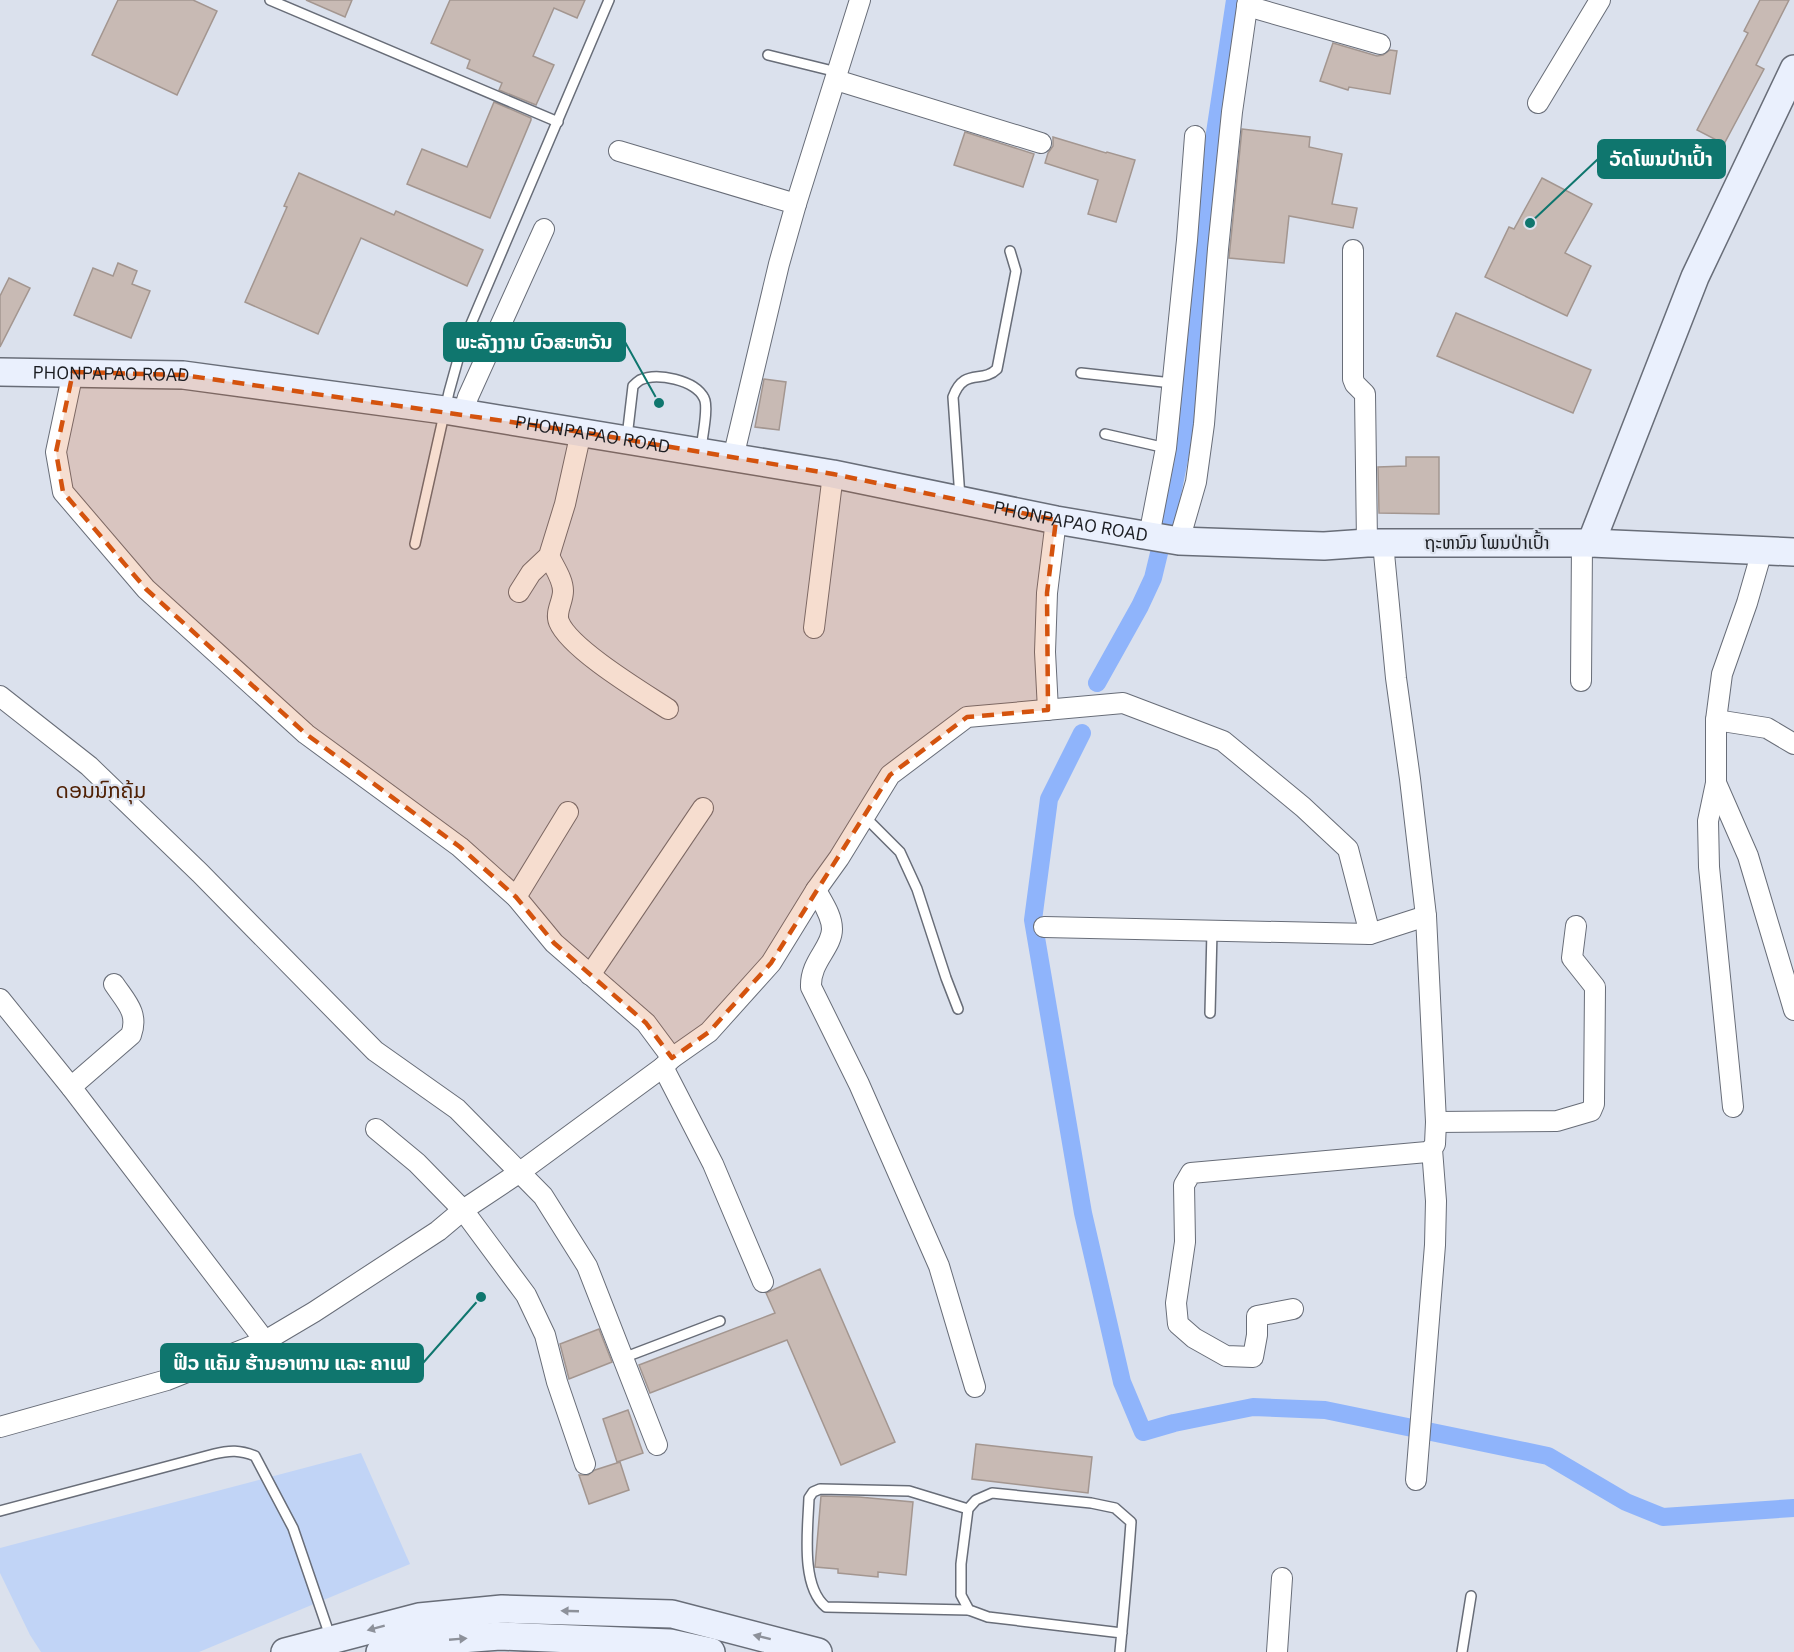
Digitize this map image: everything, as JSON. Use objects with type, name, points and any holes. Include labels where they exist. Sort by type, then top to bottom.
[{"type":"street","points":[[733,458],[779,264],[860,0]]},
{"type":"street","points":[[1538,103],[1600,0]]},
{"type":"street","points":[[1161,539],[1196,482],[1204,424],[1232,112],[1247,3],[1380,44]]},
{"type":"street","points":[[1581,681],[1586,543],[1695,277],[1794,69]]},
{"type":"street","points":[[836,76],[1041,143]]},
{"type":"street","points":[[1161,539],[1166,448],[1195,136]]},
{"type":"street","points":[[619,152],[796,204]]},
{"type":"street","points":[[454,412],[468,397],[544,229]]},
{"type":"street","points":[[1293,1309],[1257,1316],[1254,1357],[1226,1356],[1194,1338],[1178,1324],[1176,1303],[1185,1242],[1184,1185],[1191,1173],[1427,1152],[1435,1144],[1436,1122],[1426,916],[1410,779],[1375,543],[1365,394],[1353,379],[1353,250]]},
{"type":"street","name":"PHONPAPAO ROAD","points":[[0,372],[183,375],[454,412],[833,474],[1161,539]]},
{"type":"street","points":[[73,372],[56,452],[63,492],[146,589],[306,734],[460,847],[516,897],[554,943],[646,1023],[668,1062],[763,1282]]},
{"type":"street","points":[[519,592],[531,573],[549,556],[565,504],[580,432]]},
{"type":"street","points":[[814,628],[833,474]]},
{"type":"street","points":[[1048,710],[1045,652],[1047,593],[1056,520]]},
{"type":"street","name":"ຖະຫນົນ ໂພນປ່າເປົ້າ","points":[[1161,539],[1324,546],[1375,543],[1586,543],[1794,552]]},
{"type":"street","points":[[1733,1107],[1709,867],[1708,821],[1716,783],[1716,720],[1722,674],[1747,603],[1762,550]]},
{"type":"street","points":[[549,556],[563,584],[562,601],[558,613],[564,631],[576,644],[611,672],[668,709]]},
{"type":"street","points":[[0,696],[89,766],[200,873],[375,1051],[457,1109],[543,1196],[587,1266],[657,1445]]},
{"type":"street","points":[[0,1426],[166,1380],[266,1341],[438,1231],[463,1210],[520,1172],[709,1032],[771,963],[890,775],[967,717],[1123,703],[1223,741],[1303,807],[1348,849],[1370,934]]},
{"type":"street","points":[[1716,720],[1767,728],[1794,744]]},
{"type":"street","points":[[1716,783],[1748,856],[1794,1010]]},
{"type":"street","points":[[590,975],[703,808]]},
{"type":"street","points":[[516,897],[568,812]]},
{"type":"street","points":[[816,890],[830,916],[832,929],[831,936],[810,977],[811,987],[859,1084],[939,1266],[975,1387]]},
{"type":"street","points":[[1044,927],[1370,934],[1426,916]]},
{"type":"street","points":[[1436,1122],[1557,1121],[1591,1111],[1594,1104],[1595,987],[1572,958],[1576,926]]},
{"type":"street","points":[[71,1087],[131,1035],[135,1024],[131,1009],[114,984]]},
{"type":"street","points":[[0,999],[71,1087],[266,1341]]},
{"type":"street","points":[[376,1129],[417,1163],[463,1210],[526,1295],[545,1335],[557,1382],[585,1464]]},
{"type":"street","points":[[1416,1480],[1435,1245],[1436,1201],[1432,1149]]},
{"type":"street","points":[[1277,1652],[1282,1578]]},
{"type":"street","points":[[285,1652],[419,1617],[502,1609],[672,1614],[818,1652]]},
{"type":"street","points":[[380,1652],[422,1642],[500,1636],[670,1643],[706,1651]]},
{"type":"lane","points":[[270,0],[558,122]]},
{"type":"lane","points":[[415,544],[454,412],[462,345],[609,0]]},
{"type":"lane","points":[[768,55],[836,76]]},
{"type":"lane","points":[[960,501],[953,397],[957,387],[963,381],[971,377],[992,374],[997,369],[1016,271],[1010,251]]},
{"type":"lane","points":[[1081,373],[1172,383]]},
{"type":"lane","points":[[627,440],[633,386],[640,380],[653,377],[679,379],[695,387],[704,398],[706,405],[701,452]]},
{"type":"lane","points":[[1105,434],[1166,448]]},
{"type":"lane","points":[[865,817],[900,852],[917,889],[945,978],[958,1009]]},
{"type":"lane","points":[[1210,1013],[1212,931]]},
{"type":"lane","points":[[623,1358],[720,1321]]},
{"type":"lane","points":[[0,1511],[230,1450],[243,1451],[255,1456],[293,1528],[331,1640]]},
{"type":"lane","points":[[968,1509],[909,1491],[816,1490],[808,1498],[808,1567],[812,1586],[820,1602],[826,1607],[969,1610],[988,1617],[1122,1633]]},
{"type":"lane","points":[[969,1610],[961,1595],[961,1574],[968,1509],[976,1500],[992,1493],[1091,1503],[1115,1508],[1131,1522],[1120,1652]]},
{"type":"lane","points":[[1462,1652],[1471,1596]]},
{"type":"highlighted area","points":[[73,372],[183,375],[581,432],[833,474],[1056,520],[1047,593],[1048,710],[967,717],[890,775],[771,963],[709,1032],[672,1058],[646,1023],[554,943],[516,897],[460,847],[306,734],[146,589],[63,492],[56,452]]},
{"type":"shaded area","points":[[361,1453],[410,1564],[199,1652],[41,1652],[30,1635],[0,1573],[0,1548]]},
{"type":"building","points":[[118,0],[193,0],[217,11],[177,95],[92,55]]},
{"type":"building","points":[[306,0],[352,0],[345,17]]},
{"type":"building","points":[[450,0],[585,0],[577,18],[554,8],[533,56],[554,65],[536,105],[499,90],[502,83],[467,68],[470,60],[431,43]]},
{"type":"building","points":[[1760,0],[1789,0],[1756,65],[1764,69],[1724,144],[1697,130],[1748,33],[1744,31]]},
{"type":"building","points":[[1333,43],[1377,56],[1390,50],[1397,51],[1390,94],[1349,87],[1348,90],[1320,81]]},
{"type":"building","points":[[494,102],[531,120],[490,218],[407,184],[422,149],[467,167]]},
{"type":"building","points":[[1242,129],[1310,137],[1309,147],[1342,154],[1332,204],[1357,208],[1353,228],[1289,216],[1284,263],[1229,258]]},
{"type":"building","points":[[965,132],[1034,154],[1023,187],[954,165]]},
{"type":"building","points":[[1053,137],[1135,160],[1116,222],[1088,214],[1098,180],[1045,163],[1053,146]]},
{"type":"building","points":[[299,173],[394,215],[396,211],[483,250],[467,286],[361,238],[318,334],[245,302],[287,207],[284,206]]},
{"type":"building","points":[[1542,178],[1592,204],[1565,253],[1591,266],[1567,316],[1485,277],[1509,227],[1514,229]]},
{"type":"building","points":[[118,263],[137,271],[132,284],[150,291],[131,338],[74,315],[93,268],[113,276]]},
{"type":"building","points":[[9,278],[30,288],[0,347],[0,296]]},
{"type":"building","points":[[1456,313],[1591,370],[1573,413],[1437,356]]},
{"type":"building","points":[[764,379],[786,382],[779,430],[755,427]]},
{"type":"building","points":[[1406,457],[1439,457],[1439,514],[1379,513],[1378,467],[1406,466]]},
{"type":"building","points":[[820,1269],[895,1442],[841,1465],[787,1340],[650,1393],[639,1365],[775,1313],[766,1293]]},
{"type":"building","points":[[599,1329],[612,1362],[569,1379],[560,1344]]},
{"type":"building","points":[[628,1410],[643,1453],[617,1462],[603,1419]]},
{"type":"building","points":[[976,1444],[1092,1457],[1088,1493],[972,1479]]},
{"type":"building","points":[[620,1462],[629,1490],[589,1504],[579,1475],[588,1475],[595,1470]]},
{"type":"building","points":[[821,1496],[913,1502],[906,1575],[878,1572],[878,1577],[838,1573],[838,1569],[815,1567]]},
{"type":"waterway","points":[[1097,683],[1153,578],[1167,520],[1185,429],[1192,329],[1210,166],[1235,0]]},
{"type":"waterway","points":[[1082,733],[1049,799],[1033,920],[1083,1213],[1122,1382],[1143,1432],[1174,1423],[1253,1407],[1325,1410],[1548,1456],[1626,1502],[1663,1517],[1794,1508]]},
{"type":"place","name":"ວັດໂພນປ່າເປົ້າ","points":[[1530,223]]},
{"type":"place","name":"ພະລັງງານ ບົວສະຫວັນ","points":[[659,403]]},
{"type":"place","name":"ຟິວ ແຄັມ ຮ້ານອາຫານ ແລະ ຄາເຟ","points":[[481,1297]]},
{"type":"district","name":"ດອນນົກຄຸ້ມ","points":[[101,791]]}]
